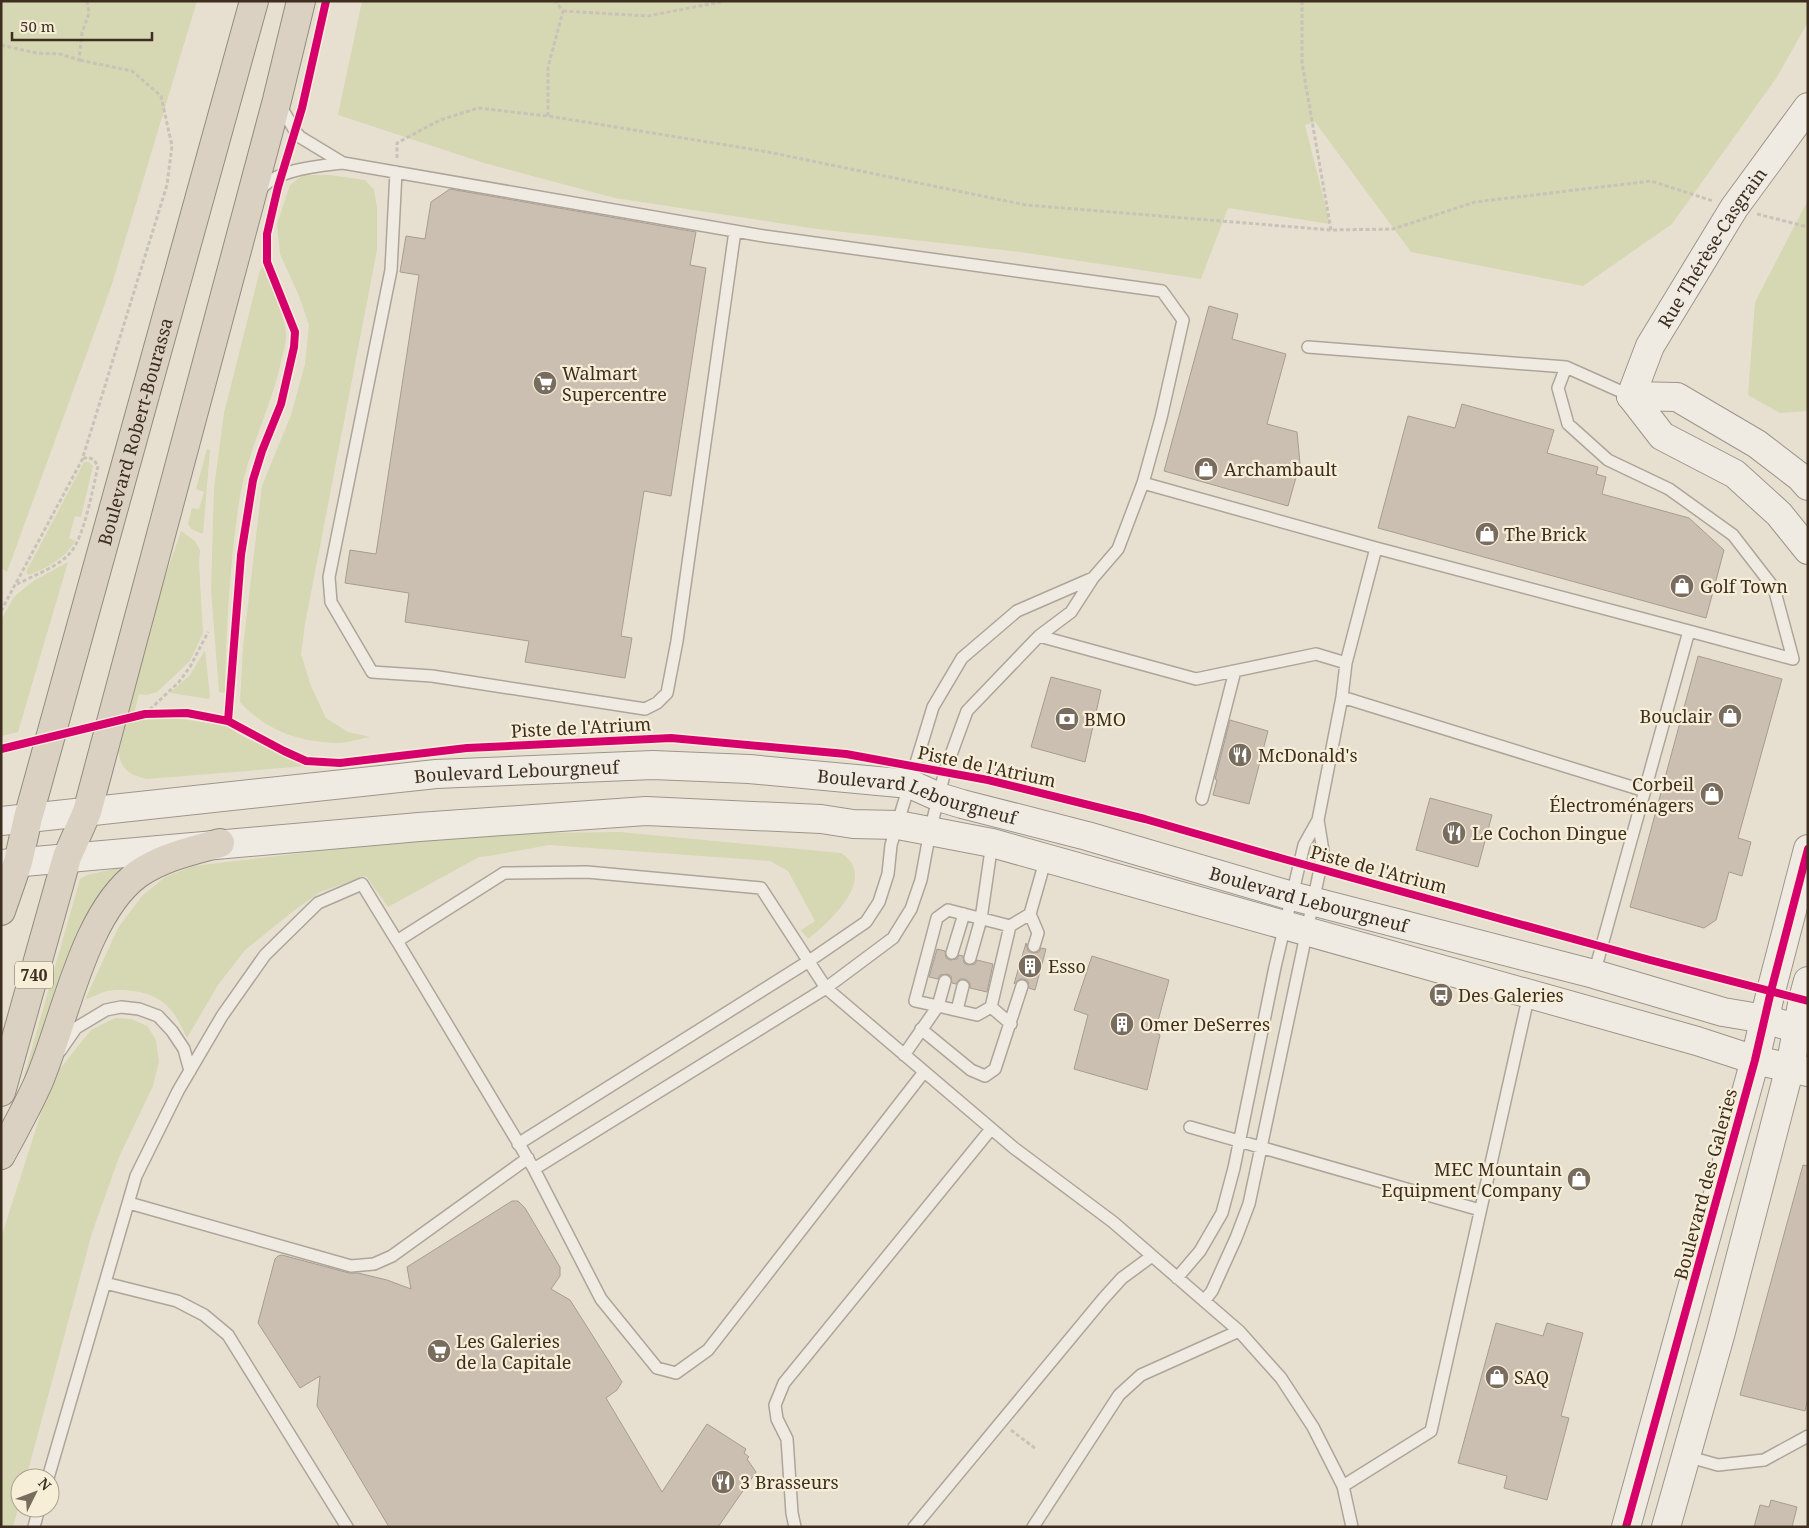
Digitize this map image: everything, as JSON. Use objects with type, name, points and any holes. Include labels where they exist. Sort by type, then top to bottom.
[{"type":"highway","name":"Boulevard Robert-Bourassa","points":[[1,911],[10,863],[28,818],[254,1]]},
{"type":"highway","points":[[67,857],[87,812],[278,100],[301,1]]},
{"type":"highway","points":[[1,1155],[39,1081],[90,938],[115,896],[137,875],[159,861],[220,843]]},
{"type":"highway","name":"740","points":[[1,1092],[67,857]]},
{"type":"main road","name":"Rue Thérèse-Casgrain","points":[[1631,396],[1650,346],[1734,208],[1808,107]]},
{"type":"main road","points":[[1631,396],[1677,397],[1757,444],[1800,477],[1808,486]]},
{"type":"main road","points":[[1631,396],[1662,436],[1735,474],[1779,514],[1808,550]]},
{"type":"main road","name":"Boulevard Lebourgneuf","points":[[1,821],[436,774],[653,765],[749,769],[910,784],[939,797],[1087,836],[1303,898],[1503,952],[1594,974],[1723,1012],[1765,1019],[1802,1031]]},
{"type":"main road","name":"Boulevard Lebourgneuf","points":[[10,863],[409,827],[646,811],[821,819],[853,824],[898,825],[992,843],[1697,1041],[1755,1060],[1799,1069]]},
{"type":"main road","name":"Boulevard des Galeries","points":[[1626,1527],[1755,1060],[1808,849]]},
{"type":"main road","points":[[1666,1527],[1799,1069],[1808,981]]},
{"type":"lane","points":[[278,100],[300,137],[344,163]]},
{"type":"lane","points":[[250,204],[265,183],[273,178],[311,167],[344,163],[735,231],[1162,291],[1183,320],[1162,418],[1143,482],[1118,549],[1093,578],[1071,612],[1039,636],[967,711],[946,771],[930,831],[920,880],[910,909],[893,938],[826,988],[534,1168]]},
{"type":"lane","points":[[396,172],[391,270],[329,577],[331,602],[372,672],[432,676],[645,709],[667,693],[677,641],[735,231]]},
{"type":"lane","points":[[1308,347],[1566,367],[1631,396]]},
{"type":"lane","points":[[1143,482],[1376,548],[1793,659],[1774,588],[1733,535],[1670,489],[1608,460],[1568,424],[1558,388],[1566,367]]},
{"type":"lane","points":[[1204,1301],[1212,1291],[1246,1213],[1262,1147],[1303,898],[1304,846],[1318,820],[1342,697],[1346,663],[1376,548]]},
{"type":"lane","points":[[518,1144],[866,922],[879,902],[888,874],[891,845],[933,707],[962,658],[1017,611],[1093,578]]},
{"type":"lane","points":[[1594,974],[1689,631]]},
{"type":"lane","points":[[1039,636],[1196,679],[1316,654],[1346,663]]},
{"type":"lane","points":[[1202,799],[1235,671]]},
{"type":"lane","points":[[1342,697],[1644,790]]},
{"type":"lane","points":[[1177,1278],[1200,1251],[1222,1213],[1240,1141],[1275,968],[1297,929],[1303,898],[1323,851],[1318,820]]},
{"type":"lane","points":[[970,958],[981,918],[992,843]]},
{"type":"lane","points":[[1034,946],[1038,933],[1030,914],[1046,858]]},
{"type":"lane","points":[[398,941],[504,873],[587,872],[761,888],[826,988],[991,1129],[1113,1222],[1239,1331],[1281,1378],[1313,1427],[1343,1486],[1352,1527]]},
{"type":"lane","points":[[51,1468],[136,1176],[178,1091],[222,1016],[265,955],[318,903],[362,884],[534,1168],[601,1299],[657,1368],[676,1373],[708,1350],[924,1072]]},
{"type":"lane","points":[[1010,926],[948,910],[937,918],[915,1001],[977,1016],[991,1007],[1010,926],[1030,914]]},
{"type":"lane","points":[[952,953],[964,914]]},
{"type":"lane","points":[[904,1055],[938,1006],[945,982]]},
{"type":"lane","points":[[957,1010],[963,986]]},
{"type":"lane","points":[[921,1028],[971,1070],[985,1076],[995,1069],[1022,986]]},
{"type":"lane","points":[[1343,1486],[1431,1431],[1529,994]]},
{"type":"lane","points":[[39,1081],[76,1028],[106,1010],[121,1007],[139,1009],[158,1016],[172,1031],[184,1049],[190,1071]]},
{"type":"lane","points":[[991,1007],[1011,1024]]},
{"type":"lane","points":[[1190,1126],[1480,1210]]},
{"type":"lane","points":[[796,1527],[792,1513],[786,1439],[777,1419],[775,1405],[784,1383],[991,1129]]},
{"type":"lane","points":[[128,1203],[351,1266],[374,1264],[392,1256],[528,1158]]},
{"type":"lane","points":[[914,1527],[1102,1299],[1122,1278],[1152,1256]]},
{"type":"lane","points":[[105,1282],[178,1301],[204,1314],[228,1335],[347,1527]]},
{"type":"lane","points":[[1033,1527],[1119,1395],[1141,1374],[1239,1331]]},
{"type":"lane","points":[[1686,1456],[1718,1466],[1764,1460],[1808,1436]]},
{"type":"path","points":[[79,60],[82,33],[89,13],[88,1]]},
{"type":"path","points":[[555,1],[563,11],[648,16],[725,1]]},
{"type":"path","points":[[1302,1],[1302,62],[1331,230]]},
{"type":"path","points":[[548,116],[548,67],[563,11]]},
{"type":"path","points":[[1,45],[36,53],[60,54],[132,71],[161,96],[172,146],[167,185],[82,460],[1,612]]},
{"type":"path","points":[[396,172],[398,143],[440,120],[478,108],[548,116],[763,151],[1026,205],[1331,230],[1393,229],[1475,202],[1651,181],[1734,208],[1808,227]]},
{"type":"path","points":[[16,585],[59,562],[69,555],[78,543],[98,466],[94,460],[88,457],[82,460]]},
{"type":"path","points":[[145,714],[179,682],[190,667],[208,632]]},
{"type":"path","points":[[136,716],[162,713]]},
{"type":"path","points":[[1001,1422],[1036,1449]]},
{"type":"green space","points":[[1,1],[197,1],[111,287],[7,572],[1,568]]},
{"type":"green space","points":[[362,1],[1808,1],[1808,22],[1777,77],[1672,224],[1583,286],[1411,252],[1315,122],[1305,125],[1330,224],[1228,208],[1201,279],[1020,252],[817,229],[615,198],[484,163],[338,115]]},
{"type":"green space","points":[[303,175],[330,175],[365,180],[374,190],[377,207],[377,250],[305,624],[301,654],[311,686],[326,718],[348,732],[370,737],[340,743],[309,740],[284,733],[260,720],[240,702],[243,647],[262,486],[291,415],[305,364],[309,325],[299,296],[280,254],[277,224],[290,185]]},
{"type":"green space","points":[[1808,200],[1808,411],[1780,413],[1748,395],[1755,302]]},
{"type":"green space","points":[[262,268],[265,268],[280,308],[285,325],[286,340],[272,396],[248,462],[240,496],[229,594],[225,693],[219,692],[211,590],[214,488],[224,413]]},
{"type":"green space","points":[[207,449],[210,450],[203,534],[191,529],[188,524],[192,508],[199,509],[204,492],[196,489]]},
{"type":"green space","points":[[84,462],[89,462],[93,466],[81,517],[75,516],[69,538],[75,541],[61,557],[29,575],[26,572]]},
{"type":"green space","points":[[181,531],[195,541],[200,550],[203,633],[190,661],[157,692],[147,695],[139,694],[132,721],[140,718],[176,718],[227,726],[244,737],[307,766],[147,779],[127,771],[121,761],[118,739],[147,630]]},
{"type":"green space","points":[[68,562],[18,732],[1,736],[1,620],[14,597],[22,590],[35,580]]},
{"type":"green space","points":[[205,650],[209,699],[170,693],[190,675]]},
{"type":"green space","points":[[620,832],[841,853],[851,863],[855,874],[853,886],[847,899],[838,911],[808,939],[801,930],[815,921],[788,871],[770,861],[549,845],[479,857],[388,907],[366,876],[320,892],[245,950],[218,985],[187,1038],[170,1009],[153,996],[130,990],[114,990],[85,1000],[118,928],[142,896],[165,877],[194,866],[460,834]]},
{"type":"green space","points":[[136,864],[134,875],[20,1090],[80,879],[87,875]]},
{"type":"green space","points":[[115,1018],[131,1019],[147,1026],[156,1040],[159,1062],[153,1086],[119,1157],[92,1233],[29,1468],[10,1468],[10,1518],[16,1518],[13,1527],[1,1527],[1,1238],[49,1088],[59,1070],[91,1030]]},
{"type":"building","name":"Walmart Supercentre","points":[[450,189],[696,232],[690,265],[706,268],[671,496],[644,491],[621,636],[632,638],[625,678],[525,662],[529,641],[405,622],[409,593],[345,583],[350,550],[376,554],[419,275],[400,272],[406,236],[425,239],[431,202]]},
{"type":"building","points":[[1209,306],[1238,314],[1232,339],[1286,354],[1267,424],[1297,432],[1300,463],[1288,506],[1164,471]]},
{"type":"building","points":[[1462,404],[1554,430],[1547,453],[1598,467],[1596,474],[1606,477],[1602,494],[1689,518],[1724,550],[1706,618],[1378,528],[1408,416],[1455,428]]},
{"type":"building","points":[[1698,656],[1782,679],[1738,838],[1751,842],[1742,876],[1729,872],[1716,920],[1704,928],[1630,907]]},
{"type":"building","name":"BMO","points":[[1051,677],[1101,690],[1085,762],[1031,747]]},
{"type":"building","name":"McDonald's","points":[[1230,720],[1268,731],[1249,804],[1213,795],[1217,780],[1215,779]]},
{"type":"building","name":"Le Cochon Dingue","points":[[1430,798],[1492,815],[1478,867],[1416,850]]},
{"type":"building","name":"Esso","points":[[1026,943],[1028,951],[1032,953],[1039,952],[1041,948],[1046,949],[1035,990],[1029,988],[1028,981],[1024,979],[1020,979],[1014,984]]},
{"type":"building","points":[[937,949],[945,951],[946,958],[950,960],[957,959],[959,955],[963,956],[964,963],[968,965],[975,964],[977,960],[993,964],[987,992],[970,988],[970,983],[965,979],[960,979],[956,984],[952,983],[951,976],[947,974],[940,975],[938,979],[929,977]]},
{"type":"building","name":"Omer DeSerres","points":[[1092,956],[1169,980],[1155,1032],[1160,1035],[1147,1090],[1074,1069],[1088,1015],[1074,1010]]},
{"type":"building","points":[[1803,1165],[1808,1166],[1808,1398],[1805,1411],[1740,1395]]},
{"type":"building","name":"Les Galeries de la Capitale","points":[[512,1201],[518,1201],[525,1208],[560,1267],[560,1276],[551,1289],[570,1300],[622,1382],[617,1390],[606,1398],[662,1492],[707,1424],[746,1449],[744,1453],[749,1457],[747,1459],[756,1472],[718,1527],[389,1527],[317,1406],[320,1376],[300,1388],[258,1323],[275,1259],[278,1256],[282,1255],[349,1273],[358,1273],[387,1280],[411,1289],[407,1267]]},
{"type":"building","points":[[1496,1323],[1543,1336],[1547,1323],[1583,1333],[1561,1416],[1569,1418],[1547,1500],[1504,1488],[1507,1476],[1458,1463]]},
{"type":"building","points":[[1771,1500],[1797,1507],[1792,1527],[1754,1527],[1760,1505],[1769,1507]]},
{"type":"cycle path","points":[[228,721],[241,555],[253,480],[262,451],[281,404],[294,347],[295,332],[267,262],[267,234],[278,187],[302,108],[326,1]]},
{"type":"cycle path","name":"Piste de l'Atrium","points":[[1,749],[145,714],[187,713],[228,721],[306,761],[340,763],[467,748],[671,738],[846,754],[988,780],[1145,819],[1650,960],[1808,1001]]},
{"type":"cycle path","points":[[1626,1527],[1755,1060],[1808,849]]},
{"type":"place","name":"Walmart Supercentre","points":[[545,383]]},
{"type":"place","name":"Archambault","points":[[1206,469]]},
{"type":"place","name":"The Brick","points":[[1487,534]]},
{"type":"place","name":"Golf Town","points":[[1682,586]]},
{"type":"place","name":"Bouclair","points":[[1730,716]]},
{"type":"place","name":"BMO","points":[[1067,719]]},
{"type":"place","name":"McDonald's","points":[[1240,755]]},
{"type":"place","name":"Corbeil Électroménagers","points":[[1712,794]]},
{"type":"place","name":"Le Cochon Dingue","points":[[1454,833]]},
{"type":"place","name":"Esso","points":[[1030,966]]},
{"type":"place","name":"Des Galeries","points":[[1441,995]]},
{"type":"place","name":"Omer DeSerres","points":[[1122,1024]]},
{"type":"place","name":"MEC Mountain Equipment Company","points":[[1579,1179]]},
{"type":"place","name":"Les Galeries de la Capitale","points":[[439,1351]]},
{"type":"place","name":"SAQ","points":[[1497,1377]]},
{"type":"place","name":"3 Brasseurs","points":[[723,1482]]}]
